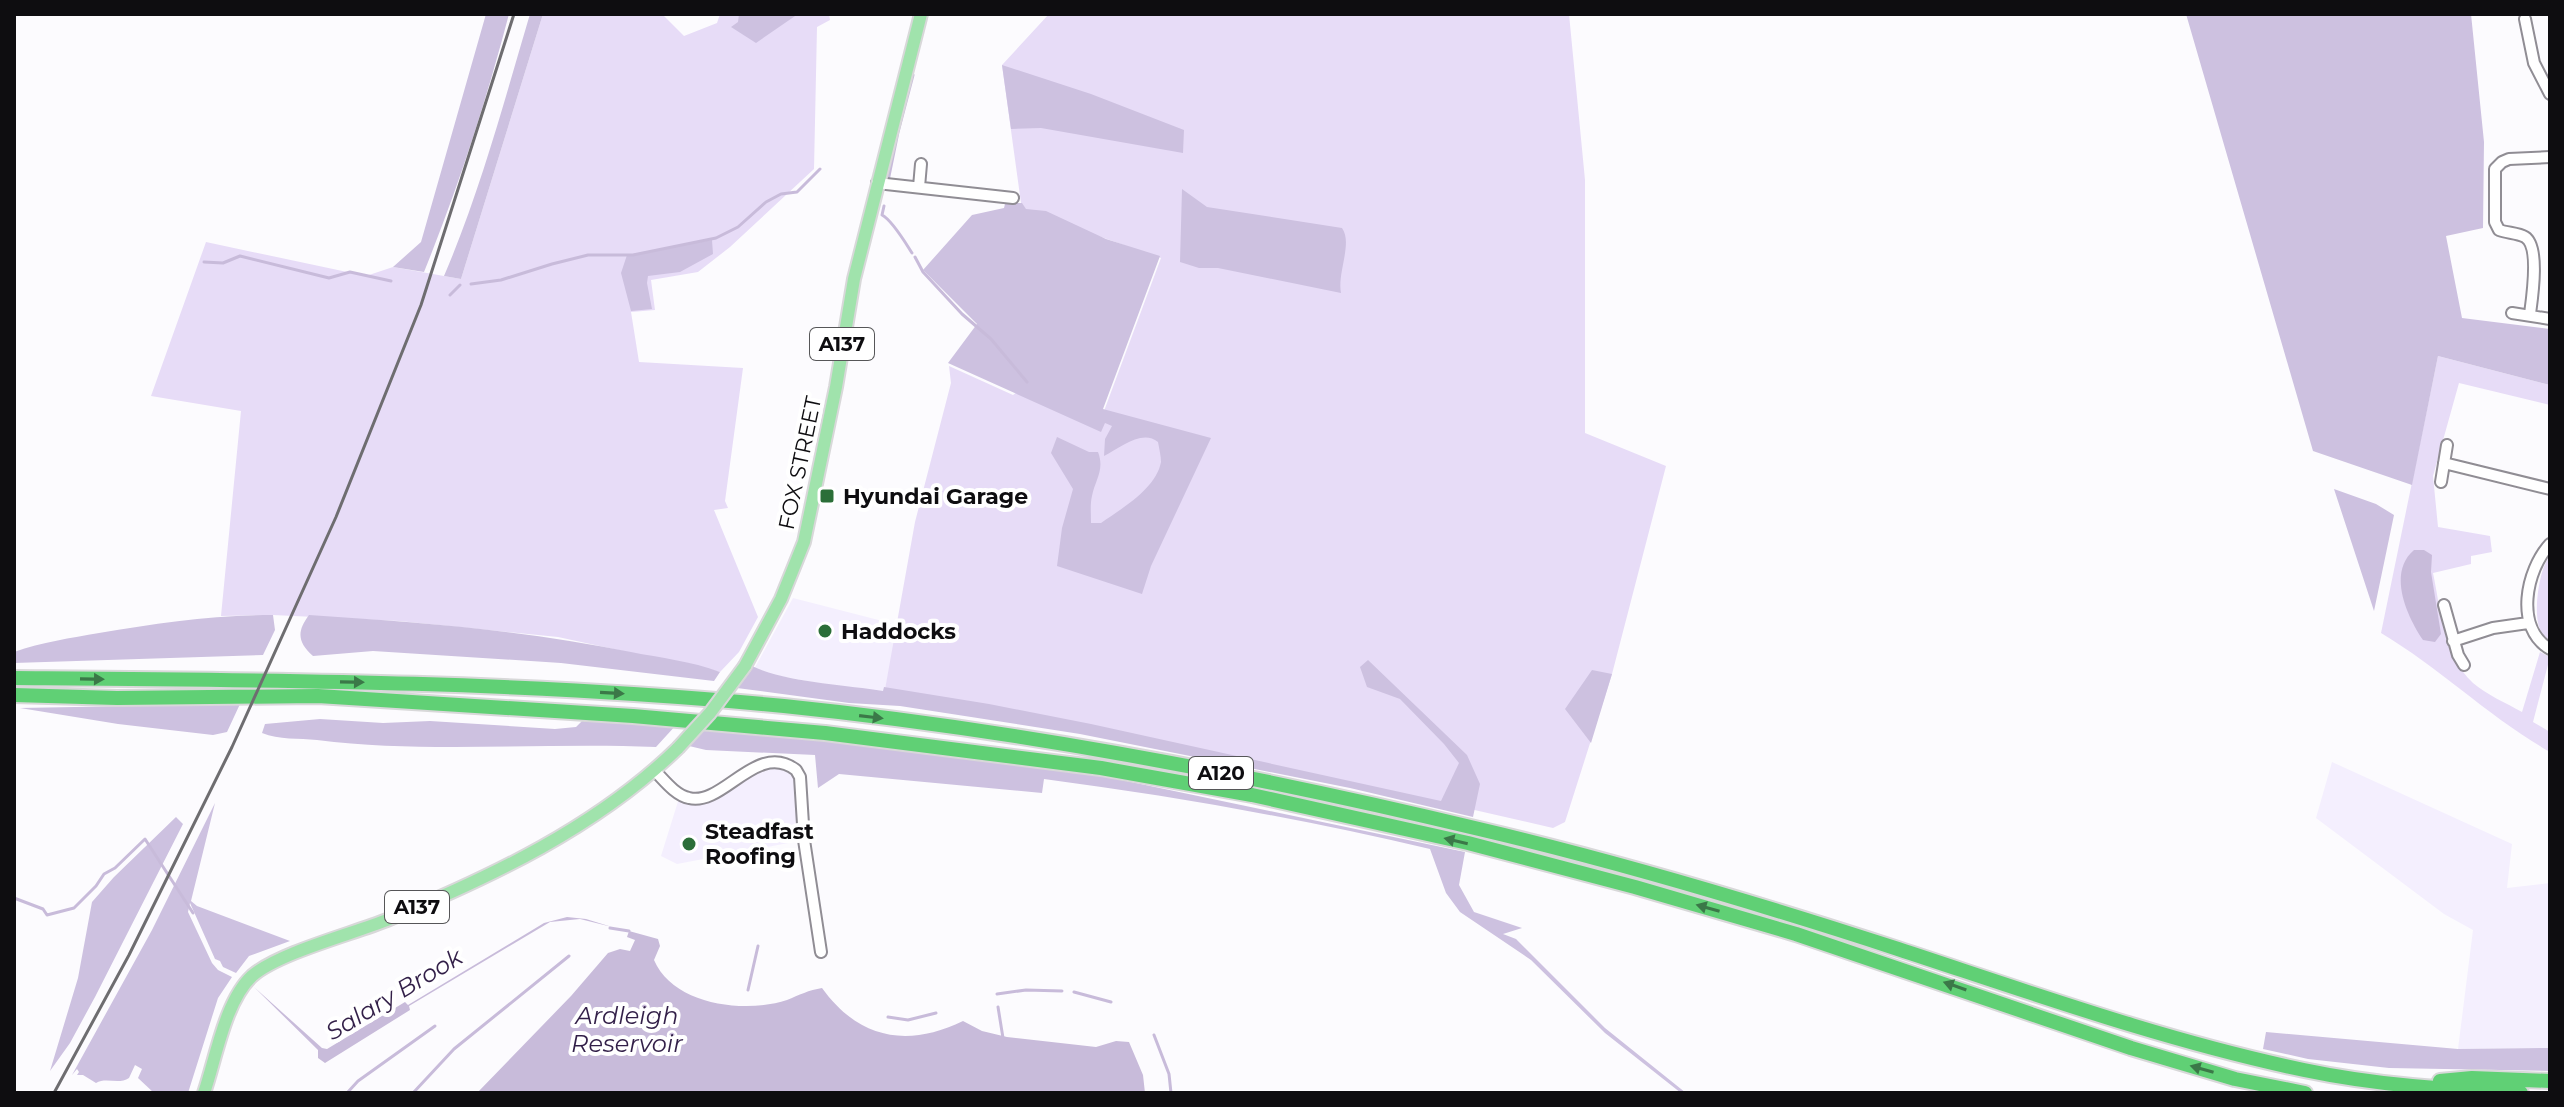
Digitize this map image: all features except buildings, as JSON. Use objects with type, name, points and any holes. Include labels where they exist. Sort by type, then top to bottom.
[{"type":"highway","name":"A120","points":[[14,678],[399,683],[629,693],[787,707],[1086,748],[1237,776],[1478,828],[1567,851],[1832,928],[2127,1024],[2302,1069],[2392,1084],[2521,1093]]},
{"type":"highway","name":"A120","points":[[14,695],[117,698],[318,696],[633,716],[825,733],[1101,768],[1252,795],[1421,833],[1635,887],[1826,943],[2131,1048],[2235,1079],[2305,1093]]},
{"type":"highway","name":"A120","points":[[2392,1084],[2472,1078],[2550,1081]]},
{"type":"main road","name":"FOX STREET","points":[[655,771],[710,713],[745,666],[781,599],[804,542],[854,279],[886,183],[921,14]]},
{"type":"main road","name":"A137","points":[[204,1093],[233,1005],[241,989],[265,967],[405,913],[539,848],[605,810],[655,771]]},
{"type":"street","points":[[2525,19],[2534,63],[2550,94]]},
{"type":"street","points":[[2530,314],[2534,281],[2531,246],[2524,236],[2499,230],[2495,222],[2495,169],[2509,159],[2550,157]]},
{"type":"street","points":[[919,187],[921,164]]},
{"type":"street","points":[[886,183],[1013,198]]},
{"type":"street","points":[[2512,313],[2550,319]]},
{"type":"street","points":[[2441,482],[2447,445]]},
{"type":"street","points":[[2444,463],[2550,489]]},
{"type":"street","points":[[2550,544],[2536,563],[2527,610],[2533,635],[2550,649]]},
{"type":"street","points":[[2444,605],[2453,641],[2464,665]]},
{"type":"street","points":[[2453,641],[2493,628],[2528,623]]},
{"type":"street","points":[[655,771],[680,795],[703,799],[757,766],[781,764],[796,770],[800,777],[804,840],[821,952]]},
{"type":"shaded area","points":[[486,14],[509,14],[481,112],[448,209],[424,272],[393,267],[421,242]]},
{"type":"shaded area","points":[[530,14],[543,14],[461,279],[444,276],[480,179]]},
{"type":"shaded area","points":[[543,14],[662,14],[684,36],[717,23],[720,14],[829,14],[830,20],[817,27],[814,169],[730,247],[698,272],[651,280],[655,310],[631,312],[639,362],[743,368],[725,501],[728,508],[714,510],[758,617],[739,652],[720,672],[558,637],[399,621],[273,615],[221,616],[241,411],[151,396],[206,242],[366,276],[393,267],[461,279]]},
{"type":"shaded area","points":[[739,14],[798,14],[756,43],[731,27],[738,22]]},
{"type":"shaded area","points":[[1049,14],[1569,14],[1585,180],[1585,433],[1666,466],[1612,674],[1565,822],[1553,828],[1378,788],[884,695],[915,522],[951,383],[949,366],[1013,395],[1029,383],[1104,411],[1161,258],[1027,211],[1021,203],[1002,65]]},
{"type":"shaded area","points":[[2186,14],[2471,14],[2484,142],[2483,228],[2446,236],[2462,318],[2550,329],[2550,385],[2438,356],[2412,485],[2313,451]]},
{"type":"shaded area","points":[[1002,65],[1091,94],[1184,130],[1183,153],[1041,128],[1011,129]]},
{"type":"shaded area","points":[[1182,189],[1207,207],[1342,228],[1346,242],[1341,293],[1180,262]]},
{"type":"shaded area","points":[[1022,203],[1026,209],[1046,211],[1106,239],[1160,256],[1103,409],[1211,438],[1151,566],[1142,594],[1057,566],[1062,528],[1073,489],[1051,453],[1057,437],[1089,452],[1098,452],[1100,470],[1091,499],[1091,523],[1101,523],[1137,497],[1152,481],[1161,462],[1158,442],[1138,439],[1104,456],[1105,439],[1112,426],[1105,423],[1101,432],[948,363],[977,324],[923,270],[972,215],[1004,208],[1005,204]]},
{"type":"shaded area","points":[[712,240],[713,254],[680,272],[648,276],[652,309],[631,311],[621,273],[627,255]]},
{"type":"shaded area","points":[[2438,356],[2550,385],[2550,405],[2459,383],[2433,476],[2438,527],[2490,536],[2492,552],[2471,556],[2471,564],[2433,573],[2449,646],[2463,672],[2478,687],[2522,712],[2540,652],[2550,657],[2533,722],[2550,732],[2550,752],[2381,633]]},
{"type":"shaded area","points":[[2334,489],[2376,504],[2394,515],[2374,611]]},
{"type":"shaded area","points":[[2550,556],[2550,641],[2538,624],[2537,604],[2540,581]]},
{"type":"shaded area","name":"Haddocks","points":[[793,598],[898,625],[884,695],[753,671]]},
{"type":"shaded area","points":[[273,615],[275,630],[263,655],[14,663],[14,652],[67,639],[186,620]]},
{"type":"shaded area","points":[[309,615],[511,632],[676,660],[720,672],[714,681],[561,663],[373,651],[313,656],[300,636]]},
{"type":"shaded area","points":[[1368,660],[1467,755],[1480,784],[1473,817],[1350,788],[1080,734],[900,706],[849,703],[737,688],[752,666],[781,676],[816,682],[883,691],[884,687],[1091,724],[1441,801],[1459,763],[1400,699],[1367,687],[1360,667]]},
{"type":"shaded area","points":[[1592,670],[1612,674],[1591,743],[1565,709]]},
{"type":"shaded area","points":[[240,704],[227,732],[213,735],[20,708]]},
{"type":"shaded area","points":[[320,719],[383,723],[430,721],[555,729],[576,727],[582,721],[677,724],[656,747],[401,746],[282,738],[262,733],[265,724]]},
{"type":"shaded area","points":[[713,721],[1074,770],[1465,852],[1459,885],[1474,912],[1522,928],[1503,934],[1516,939],[1605,1028],[1686,1093],[1681,1093],[1605,1033],[1531,960],[1460,912],[1446,893],[1430,849],[1238,809],[1044,779],[1042,793],[839,774],[818,788],[815,755],[706,750],[689,746]]},
{"type":"shaded area","points":[[2332,762],[2512,844],[2507,888],[2550,883],[2550,1048],[2458,1049],[2473,930],[2444,914],[2316,818]]},
{"type":"shaded area","points":[[769,764],[796,770],[804,840],[677,864],[661,856],[680,795],[691,799]]},
{"type":"shaded area","points":[[215,803],[191,901],[290,941],[249,956],[236,973],[215,959],[190,903],[188,912],[212,963],[232,977],[218,998],[188,1093],[154,1093],[138,1078],[142,1069],[135,1065],[129,1078],[121,1081],[96,1083],[77,1075],[77,1069],[72,1075],[152,930]]},
{"type":"shaded area","points":[[176,817],[183,824],[95,997],[70,1043],[50,1071],[78,978],[92,902]]},
{"type":"shaded area","points":[[2266,1032],[2458,1049],[2550,1048],[2550,1071],[2389,1068],[2308,1059],[2263,1049]]},
{"type":"water","points":[[2414,550],[2424,550],[2432,555],[2431,572],[2441,634],[2435,642],[2423,640],[2402,595],[2402,570]]},
{"type":"water","points":[[567,917],[586,919],[612,927],[580,919],[550,922],[409,1006],[410,1010],[325,1063],[318,1058],[318,1050],[254,987],[322,1048],[327,1049],[405,1002],[408,1005],[544,923]]},
{"type":"water","name":"Ardleigh Reservoir","points":[[629,931],[658,939],[660,946],[654,960],[663,975],[693,996],[712,1002],[751,1006],[770,1004],[822,988],[852,1018],[885,1034],[923,1034],[963,1021],[982,1031],[1007,1037],[1096,1047],[1116,1041],[1129,1042],[1143,1075],[1145,1093],[477,1093],[608,953],[620,949],[630,951],[635,940],[627,937]]},
{"type":"waterway","points":[[888,181],[913,75]]},
{"type":"waterway","points":[[471,284],[501,280],[588,255],[633,255],[716,238],[738,227],[766,202],[781,194],[797,192],[820,169]]},
{"type":"waterway","points":[[884,206],[882,215],[894,226],[912,253]]},
{"type":"waterway","points":[[204,262],[223,263],[240,256],[329,278],[350,272],[391,281]]},
{"type":"waterway","points":[[915,257],[923,272],[962,314],[991,339],[1027,382]]},
{"type":"waterway","points":[[450,295],[460,285]]},
{"type":"waterway","name":"Salary Brook","points":[[14,898],[43,909],[47,915],[74,908],[104,874],[115,868],[145,839],[193,913]]},
{"type":"waterway","name":"Salary Brook","points":[[610,928],[629,931]]},
{"type":"waterway","points":[[748,990],[758,946]]},
{"type":"waterway","points":[[413,1093],[454,1049],[569,956]]},
{"type":"waterway","points":[[997,994],[1026,990],[1062,991]]},
{"type":"waterway","points":[[1074,992],[1111,1002]]},
{"type":"waterway","points":[[998,1007],[1003,1038]]},
{"type":"waterway","points":[[888,1017],[908,1020],[936,1013]]},
{"type":"waterway","points":[[347,1093],[358,1081],[435,1026]]},
{"type":"waterway","points":[[1154,1035],[1169,1074],[1171,1093]]},
{"type":"railway","points":[[54,1093],[129,955],[232,747],[336,517],[421,305],[514,14]]},
{"type":"place","name":"Hyundai Garage","points":[[827,496]]},
{"type":"place","name":"Haddocks","points":[[825,631]]},
{"type":"place","name":"Steadfast Roofing","points":[[689,844]]}]
